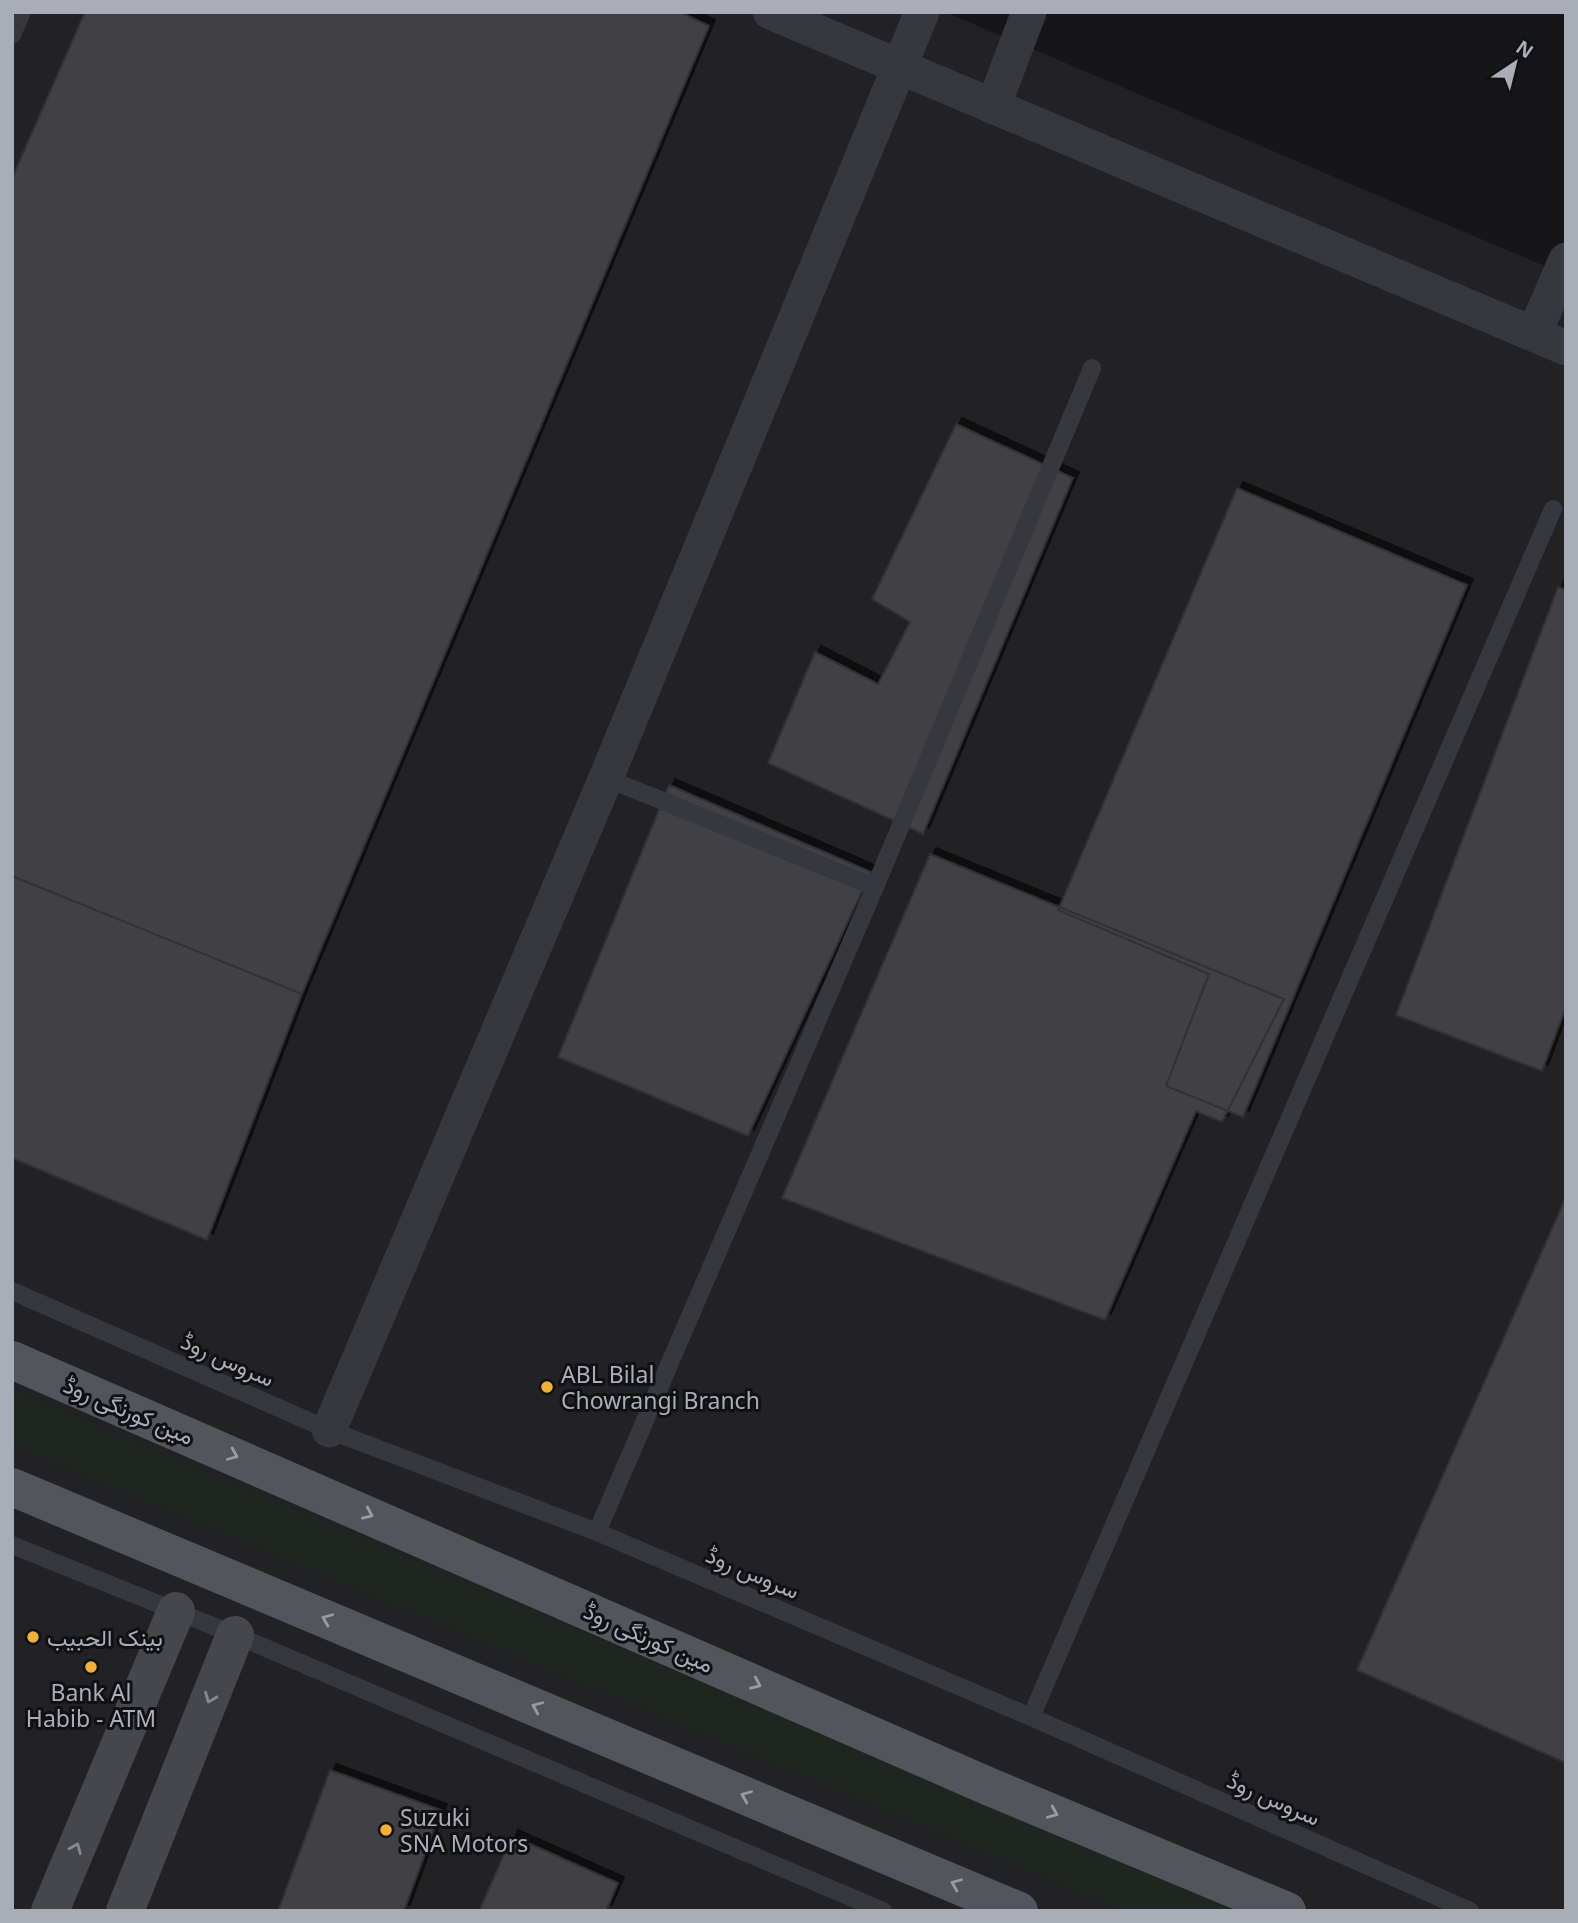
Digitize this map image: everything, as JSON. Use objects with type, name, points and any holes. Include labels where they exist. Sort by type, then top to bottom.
[{"type":"main road","name":"مین کورنگی روڈ","points":[[12,1360],[990,1787],[1287,1911]]},
{"type":"main road","points":[[12,1487],[1019,1911]]},
{"type":"street","points":[[771,12],[1566,348]]},
{"type":"street","points":[[329,1430],[606,778],[922,12]]},
{"type":"street","points":[[993,107],[1029,12]]},
{"type":"street","points":[[1534,334],[1566,260]]},
{"type":"street","points":[[50,1911],[176,1611]]},
{"type":"street","points":[[125,1911],[235,1635]]},
{"type":"lane","points":[[12,35],[22,12]]},
{"type":"lane","points":[[597,1532],[875,887],[1092,368]]},
{"type":"lane","points":[[1031,1717],[1553,509]]},
{"type":"lane","points":[[606,778],[875,887]]},
{"type":"lane","name":"سروس روڈ","points":[[12,1291],[329,1430],[597,1532],[1031,1717],[1470,1911]]},
{"type":"lane","points":[[12,1545],[235,1635],[883,1911]]},
{"type":"shaded area","points":[[12,12],[945,12],[1566,275],[1566,1911],[12,1911]]},
{"type":"shaded area","points":[[12,1389],[1240,1911],[1126,1911],[12,1445]]},
{"type":"building","points":[[85,12],[680,12],[709,26],[302,994],[12,876],[12,178]]},
{"type":"building","points":[[956,424],[1073,478],[923,834],[768,763],[815,652],[878,684],[910,622],[872,599]]},
{"type":"building","points":[[1237,488],[1467,585],[1243,1117],[1166,1086],[1209,974],[1058,910]]},
{"type":"building","points":[[1558,587],[1566,590],[1566,1007],[1542,1071],[1396,1015]]},
{"type":"building","points":[[669,785],[871,872],[748,1136],[558,1057]]},
{"type":"building","points":[[930,854],[1284,999],[1222,1122],[1196,1111],[1105,1320],[782,1198]]},
{"type":"building","points":[[12,876],[302,994],[207,1240],[12,1158]]},
{"type":"building","points":[[1566,1197],[1566,1763],[1357,1670]]},
{"type":"building","points":[[330,1770],[441,1810],[404,1911],[278,1911]]},
{"type":"building","points":[[512,1836],[618,1883],[606,1911],[479,1911]]},
{"type":"place","name":"ABL Bilal Chowrangi Branch","points":[[547,1387]]},
{"type":"place","name":"بينک الحبيب","points":[[33,1637]]},
{"type":"place","name":"Bank Al Habib - ATM","points":[[91,1667]]},
{"type":"place","name":"Suzuki SNA Motors","points":[[386,1830]]}]
